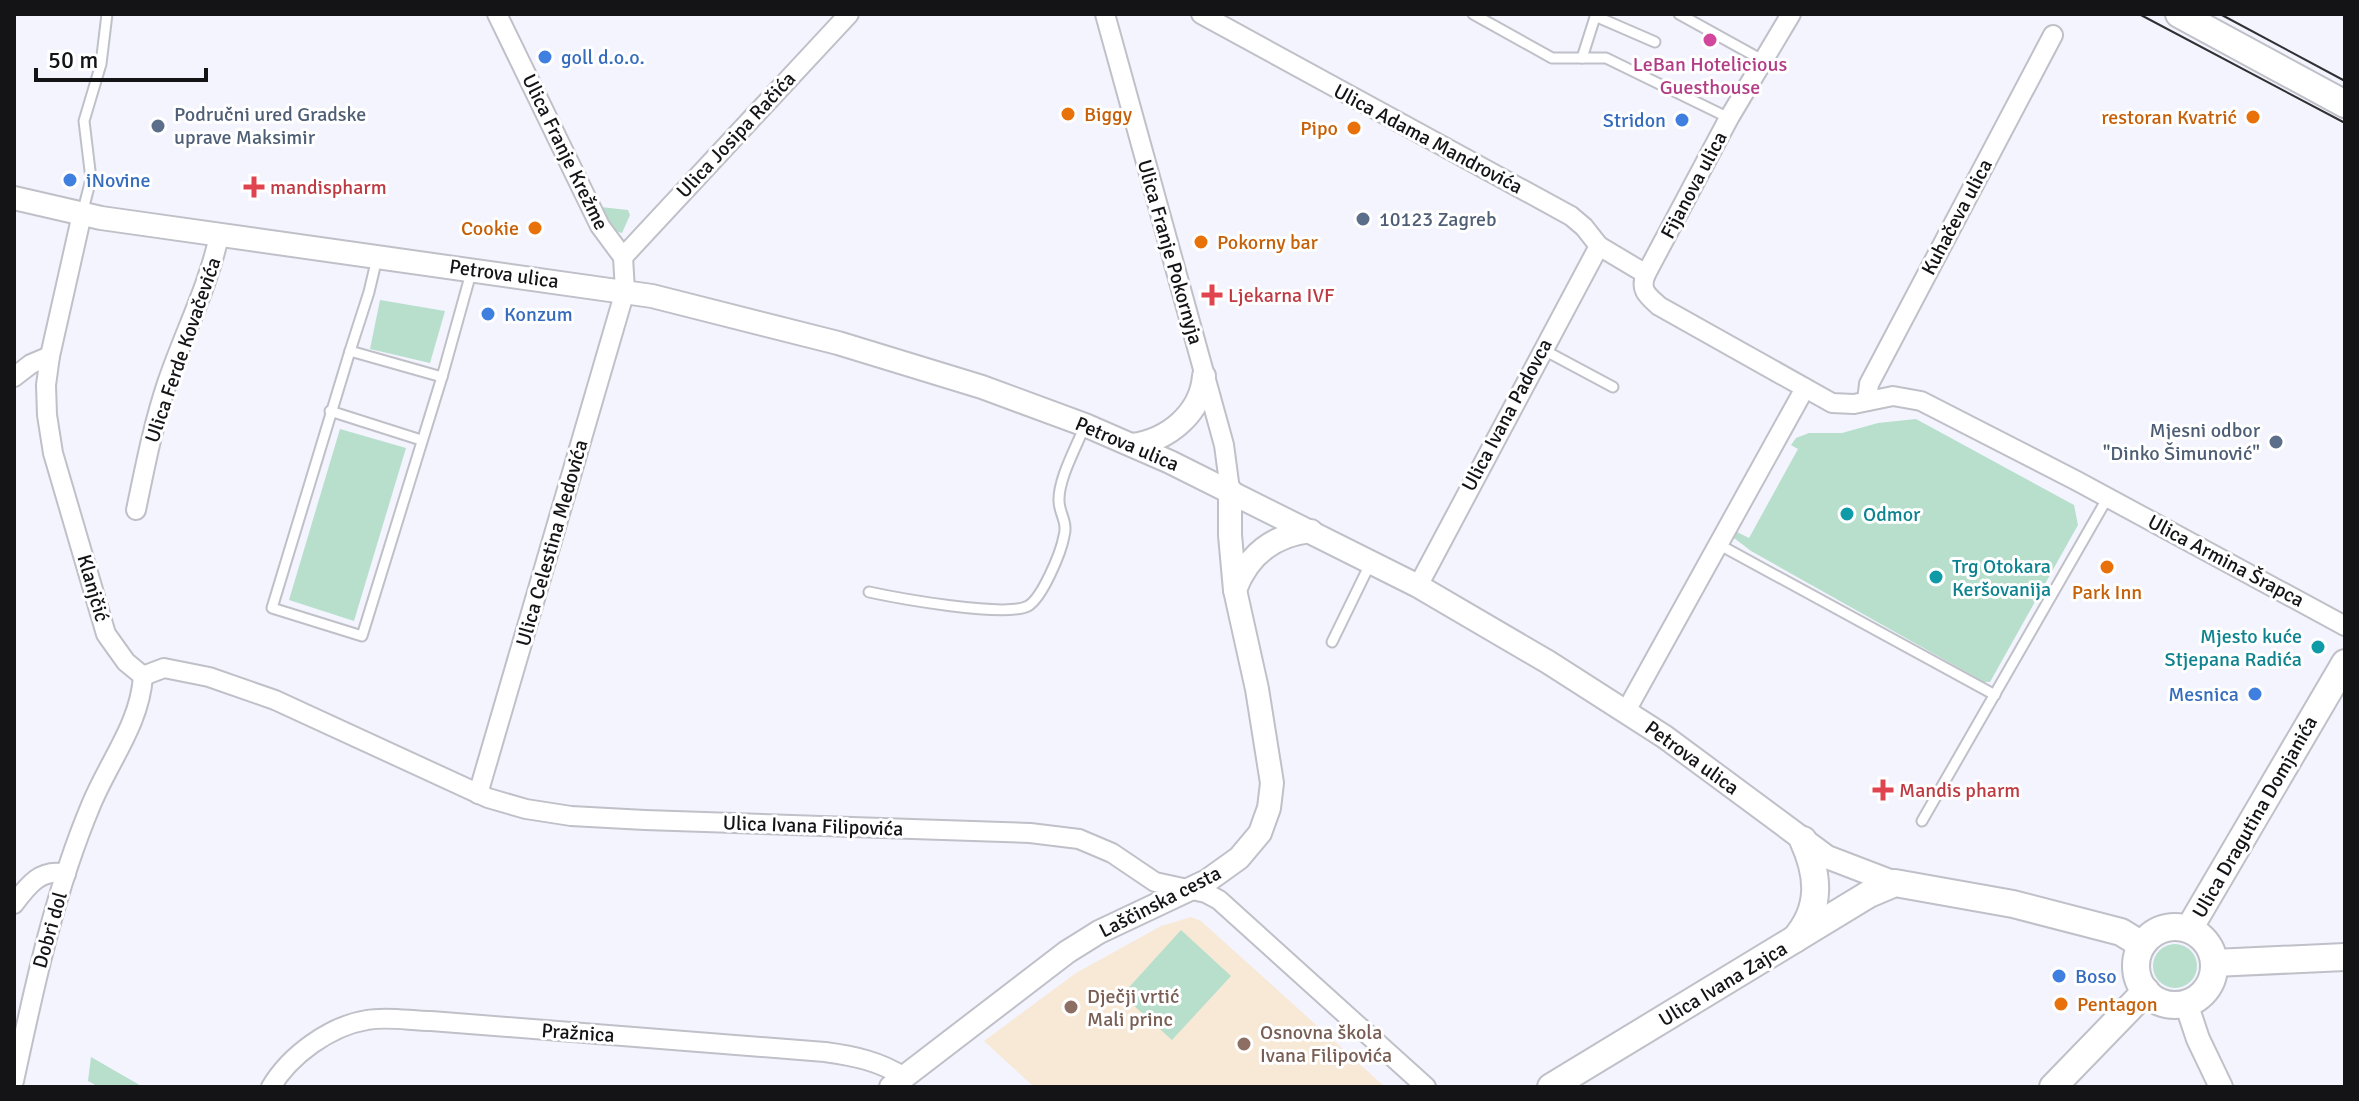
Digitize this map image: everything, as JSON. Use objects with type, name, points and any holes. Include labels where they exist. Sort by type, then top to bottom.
[{"type":"main road","points":[[2179,14],[2345,104]]},
{"type":"main road","name":"Ulica Dragutina Domjanića","points":[[2189,929],[2345,663]]},
{"type":"main road","points":[[1790,944],[1805,926],[1815,899],[1815,870],[1803,840]]},
{"type":"main road","name":"Ulica Ivana Zajca","points":[[1551,1087],[1869,894],[1895,883]]},
{"type":"main road","name":"Petrova ulica","points":[[1895,883],[2013,904],[2121,932],[2142,945]]},
{"type":"main road","points":[[2164,929],[2189,929],[2205,941],[2214,963],[2211,980],[2196,998],[2170,1005],[2146,991],[2136,969],[2142,945],[2154,933],[2164,929]]},
{"type":"main road","points":[[2214,963],[2345,957]]},
{"type":"main road","points":[[2053,1087],[2146,991]]},
{"type":"street","name":"Ulica Franje Krežme","points":[[497,14],[600,226],[623,257]]},
{"type":"street","name":"Ulica Josipa Račića","points":[[623,257],[849,14]]},
{"type":"street","name":"Ulica Franje Pokornyja","points":[[1105,14],[1224,445],[1230,490]]},
{"type":"street","name":"Ulica Adama Mandrovića","points":[[1201,14],[1571,216],[1599,246],[1646,274]]},
{"type":"street","name":"Fijanova ulica","points":[[1646,274],[1729,118],[1791,14]]},
{"type":"street","name":"Kuhačeva ulica","points":[[1867,401],[1869,384],[2053,35]]},
{"type":"street","name":"Petrova ulica","points":[[14,198],[82,214],[219,236],[625,291],[838,343],[982,387],[1132,445],[1230,490],[1418,586],[1626,711],[1838,862],[1895,883]]},
{"type":"street","name":"Klanjčić","points":[[82,214],[50,356],[47,400],[53,453],[106,634],[126,662],[143,676]]},
{"type":"street","name":"Ulica Ferde Kovačevića","points":[[136,510],[155,422],[168,379],[211,272],[219,236]]},
{"type":"street","name":"Ulica Ivana Padovca","points":[[1418,586],[1599,246]]},
{"type":"street","points":[[623,257],[625,291]]},
{"type":"street","points":[[1646,274],[1642,282],[1644,291],[1659,306],[1832,403],[1842,405],[1893,396],[1921,401],[2108,497]]},
{"type":"street","name":"Ulica Celestina Medovića","points":[[478,794],[625,291]]},
{"type":"street","points":[[14,377],[31,364],[50,356]]},
{"type":"street","points":[[1132,445],[1160,438],[1180,423],[1201,397],[1204,376]]},
{"type":"street","points":[[1626,711],[1805,388]]},
{"type":"street","name":"Laščinska cesta","points":[[897,1082],[1067,952],[1099,932],[1190,890],[1224,869],[1250,847],[1266,821],[1272,796],[1269,752],[1235,590],[1230,490]]},
{"type":"street","name":"Ulica Armina Šrapca","points":[[2108,497],[2345,626]]},
{"type":"street","points":[[1235,590],[1241,574],[1257,553],[1280,538],[1311,531]]},
{"type":"street","name":"Ulica Ivana Filipovića","points":[[143,676],[164,668],[209,677],[275,700],[478,794],[526,809],[571,816],[1058,835],[1100,847],[1155,882],[1206,893],[1227,906],[1426,1087]]},
{"type":"street","points":[[14,904],[47,872],[66,874],[91,804],[135,717],[143,676]]},
{"type":"street","name":"Dobri dol","points":[[14,1081],[36,981],[66,874]]},
{"type":"street","points":[[2186,1003],[2198,1039],[2221,1087]]},
{"type":"street","name":"Pražnica","points":[[271,1087],[302,1051],[333,1032],[367,1020],[431,1021],[825,1052],[887,1066],[897,1082]]},
{"type":"lane","points":[[82,214],[91,179],[84,121],[101,64],[107,14]]},
{"type":"lane","points":[[1473,14],[1552,58],[1606,58],[1729,118]]},
{"type":"lane","points":[[1679,14],[1764,61]]},
{"type":"lane","points":[[1582,58],[1596,15],[1655,42]]},
{"type":"lane","points":[[377,258],[272,608],[362,636],[442,377],[471,269]]},
{"type":"lane","points":[[1542,349],[1613,387]]},
{"type":"lane","points":[[350,351],[442,377]]},
{"type":"lane","points":[[330,411],[421,440]]},
{"type":"lane","points":[[869,592],[905,600],[972,607],[1015,610],[1030,605],[1042,591],[1064,536],[1065,520],[1058,503],[1060,489],[1085,425]]},
{"type":"lane","points":[[1922,821],[2108,497]]},
{"type":"lane","points":[[1718,544],[1995,695]]},
{"type":"lane","points":[[1332,642],[1371,561]]},
{"type":"shaded area","name":"Osnovna škola Ivana Filipovića","points":[[1191,917],[1201,921],[1385,1087],[1034,1087],[984,1041],[1076,973],[1161,926]]},
{"type":"green space","points":[[601,207],[628,210],[630,215],[622,233],[615,231]]},
{"type":"green space","points":[[380,300],[445,311],[430,363],[370,349]]},
{"type":"green space","points":[[1916,419],[2074,505],[2078,525],[1990,682],[1984,682],[1751,551],[1734,538],[1735,531],[1749,538],[1798,449],[1791,445],[1796,438],[1809,433],[1842,433],[1878,423]]},
{"type":"green space","points":[[340,429],[406,448],[354,621],[289,600]]},
{"type":"green space","points":[[1181,930],[1231,976],[1172,1040],[1122,995]]},
{"type":"green space","points":[[2175,944],[2190,951],[2197,966],[2190,981],[2175,988],[2160,981],[2153,966],[2160,951]]},
{"type":"green space","points":[[91,1057],[143,1087],[99,1087],[88,1081]]},
{"type":"tram line","points":[[2139,14],[2345,123]]},
{"type":"tram line","points":[[2220,14],[2345,81]]},
{"type":"place","name":"LeBan Hotelicious Guesthouse","points":[[1710,40]]},
{"type":"place","name":"goll d.o.o.","points":[[545,57]]},
{"type":"place","name":"Biggy","points":[[1068,114]]},
{"type":"place","name":"restoran Kvatrić","points":[[2253,117]]},
{"type":"place","name":"Stridon","points":[[1682,120]]},
{"type":"place","name":"Područni ured Gradske uprave Maksimir","points":[[158,126]]},
{"type":"place","name":"Pipo","points":[[1354,128]]},
{"type":"place","name":"iNovine","points":[[70,180]]},
{"type":"place","name":"mandispharm","points":[[254,187]]},
{"type":"place","name":"10123 Zagreb","points":[[1363,219]]},
{"type":"place","name":"Cookie","points":[[535,228]]},
{"type":"place","name":"Pokorny bar","points":[[1201,242]]},
{"type":"place","name":"Ljekarna IVF","points":[[1212,295]]},
{"type":"place","name":"Konzum","points":[[488,314]]},
{"type":"place","name":"Mjesni odbor \"Dinko Šimunović\"","points":[[2276,442]]},
{"type":"place","name":"Odmor","points":[[1847,514]]},
{"type":"place","name":"Park Inn","points":[[2107,567]]},
{"type":"place","name":"Trg Otokara Keršovanija","points":[[1936,577]]},
{"type":"place","name":"Mjesto kuće Stjepana Radića","points":[[2318,647]]},
{"type":"place","name":"Mesnica","points":[[2255,694]]},
{"type":"place","name":"Mandis pharm","points":[[1883,790]]},
{"type":"place","name":"Boso","points":[[2059,976]]},
{"type":"place","name":"Pentagon","points":[[2061,1004]]},
{"type":"place","name":"Dječji vrtić Mali princ","points":[[1071,1007]]},
{"type":"place","name":"Osnovna škola Ivana Filipovića","points":[[1244,1044]]}]
